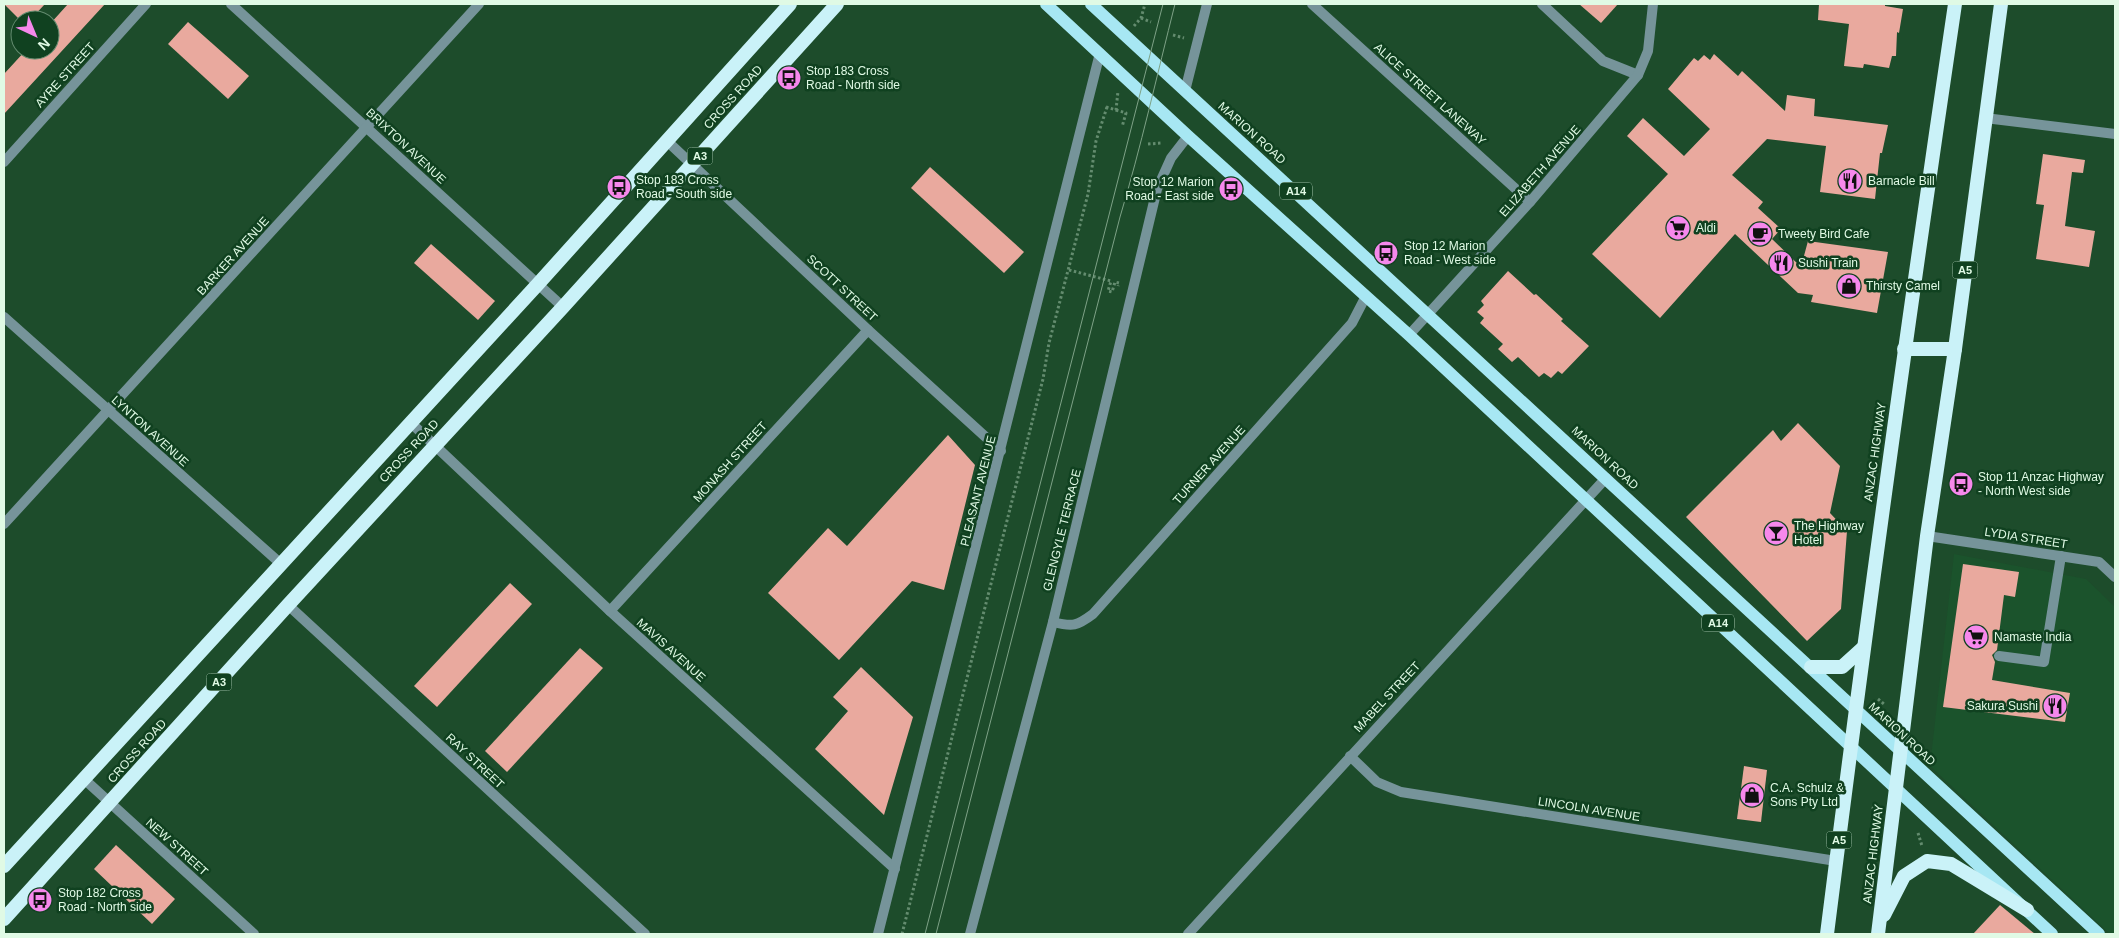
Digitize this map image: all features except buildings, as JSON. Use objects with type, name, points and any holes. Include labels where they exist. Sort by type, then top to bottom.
[{"type":"highway","name":"CROSS ROAD","points":[[4,866],[538,284],[790,4]]},
{"type":"highway","name":"CROSS ROAD","points":[[4,919],[288,605],[563,308],[837,4]]},
{"type":"highway","name":"ANZAC HIGHWAY","points":[[1827,934],[1850,746],[1904,349],[1955,4]]},
{"type":"highway","name":"ANZAC HIGHWAY","points":[[1878,929],[1927,536],[1955,349],[2001,4]]},
{"type":"highway","points":[[1904,349],[1955,349]]},
{"type":"highway","points":[[1811,667],[1842,667],[1863,648]]},
{"type":"highway","points":[[1878,929],[1904,876],[1927,861],[1951,864],[2027,910]]},
{"type":"main road","name":"A14","points":[[1046,4],[1188,136],[1409,335],[2052,934]]},
{"type":"main road","name":"MARION ROAD","points":[[1092,4],[2099,934]]},
{"type":"street","name":"AYRE STREET","points":[[4,162],[146,4]]},
{"type":"street","name":"BRIXTON AVENUE","points":[[231,4],[563,308]]},
{"type":"street","name":"BARKER AVENUE","points":[[4,524],[479,4]]},
{"type":"street","points":[[1185,91],[1207,4]]},
{"type":"street","name":"ALICE STREET LANEWAY","points":[[1312,4],[1530,202]]},
{"type":"street","points":[[1542,4],[1603,61],[1618,69],[1638,75]]},
{"type":"street","name":"ELIZABETH AVENUE","points":[[1409,335],[1530,202],[1638,75],[1648,51],[1653,4]]},
{"type":"street","name":"PLEASANT AVENUE","points":[[878,934],[1100,53]]},
{"type":"street","points":[[1985,118],[2115,134]]},
{"type":"street","name":"GLENGYLE TERRACE","points":[[970,934],[1053,622],[1158,189],[1170,158],[1188,136]]},
{"type":"street","name":"SCOTT STREET","points":[[667,140],[868,330],[1001,451]]},
{"type":"street","name":"TURNER AVENUE","points":[[1053,622],[1071,626],[1082,622],[1093,614],[1352,323],[1366,296]]},
{"type":"street","name":"LYNTON AVENUE","points":[[4,317],[280,563]]},
{"type":"street","name":"MONASH STREET","points":[[610,611],[868,330]]},
{"type":"street","name":"MAVIS AVENUE","points":[[410,422],[610,611],[895,868]]},
{"type":"street","name":"MABEL STREET","points":[[1188,934],[1606,478]]},
{"type":"street","name":"LYDIA STREET","points":[[1927,536],[2099,562],[2115,577]]},
{"type":"street","points":[[1999,656],[2044,662],[2062,556]]},
{"type":"street","name":"RAY STREET","points":[[288,605],[645,934]]},
{"type":"street","name":"LINCOLN AVENUE","points":[[1350,756],[1377,782],[1401,792],[1836,861]]},
{"type":"street","name":"NEW STREET","points":[[84,779],[254,934]]},
{"type":"path","points":[[1141,18],[1151,22]]},
{"type":"path","points":[[1173,35],[1184,38]]},
{"type":"path","points":[[902,934],[1043,379],[1049,343],[1092,176],[1096,141],[1107,107]]},
{"type":"path","points":[[1116,110],[1126,113],[1122,127]]},
{"type":"path","points":[[1148,144],[1162,143]]},
{"type":"path","points":[[1069,270],[1111,281],[1108,291],[1112,292],[1115,282],[1119,283],[1117,291]]},
{"type":"path","points":[[1878,699],[1884,704]]},
{"type":"path","points":[[1872,808],[1878,812]]},
{"type":"path","points":[[1918,833],[1922,847]]},
{"type":"shaded area","points":[[1954,554],[2086,579],[2115,607],[2115,934],[2110,934],[1930,766]]},
{"type":"tram line","points":[[925,934],[1163,4]]},
{"type":"tram line","points":[[936,934],[1175,4]]},
{"type":"place","name":"Stop 183 Cross Road - North side","points":[[789,78]]},
{"type":"place","name":"Barnacle Bill","points":[[1850,181]]},
{"type":"place","name":"Stop 183 Cross Road - South side","points":[[619,187]]},
{"type":"place","name":"Stop 12 Marion Road - East side","points":[[1231,189]]},
{"type":"place","name":"Aldi","points":[[1678,228]]},
{"type":"place","name":"Tweety Bird Cafe","points":[[1760,234]]},
{"type":"place","name":"Stop 12 Marion Road - West side","points":[[1386,253]]},
{"type":"place","name":"Sushi Train","points":[[1781,263]]},
{"type":"place","name":"Thirsty Camel","points":[[1849,286]]},
{"type":"place","name":"Stop 11 Anzac Highway - North West side","points":[[1961,484]]},
{"type":"place","name":"The Highway Hotel","points":[[1776,533]]},
{"type":"place","name":"Namaste India","points":[[1976,637]]},
{"type":"place","name":"Sakura Sushi","points":[[2055,706]]},
{"type":"place","name":"C.A. Schulz & Sons Pty Ltd","points":[[1752,795]]},
{"type":"place","name":"Stop 182 Cross Road - North side","points":[[40,900]]}]
